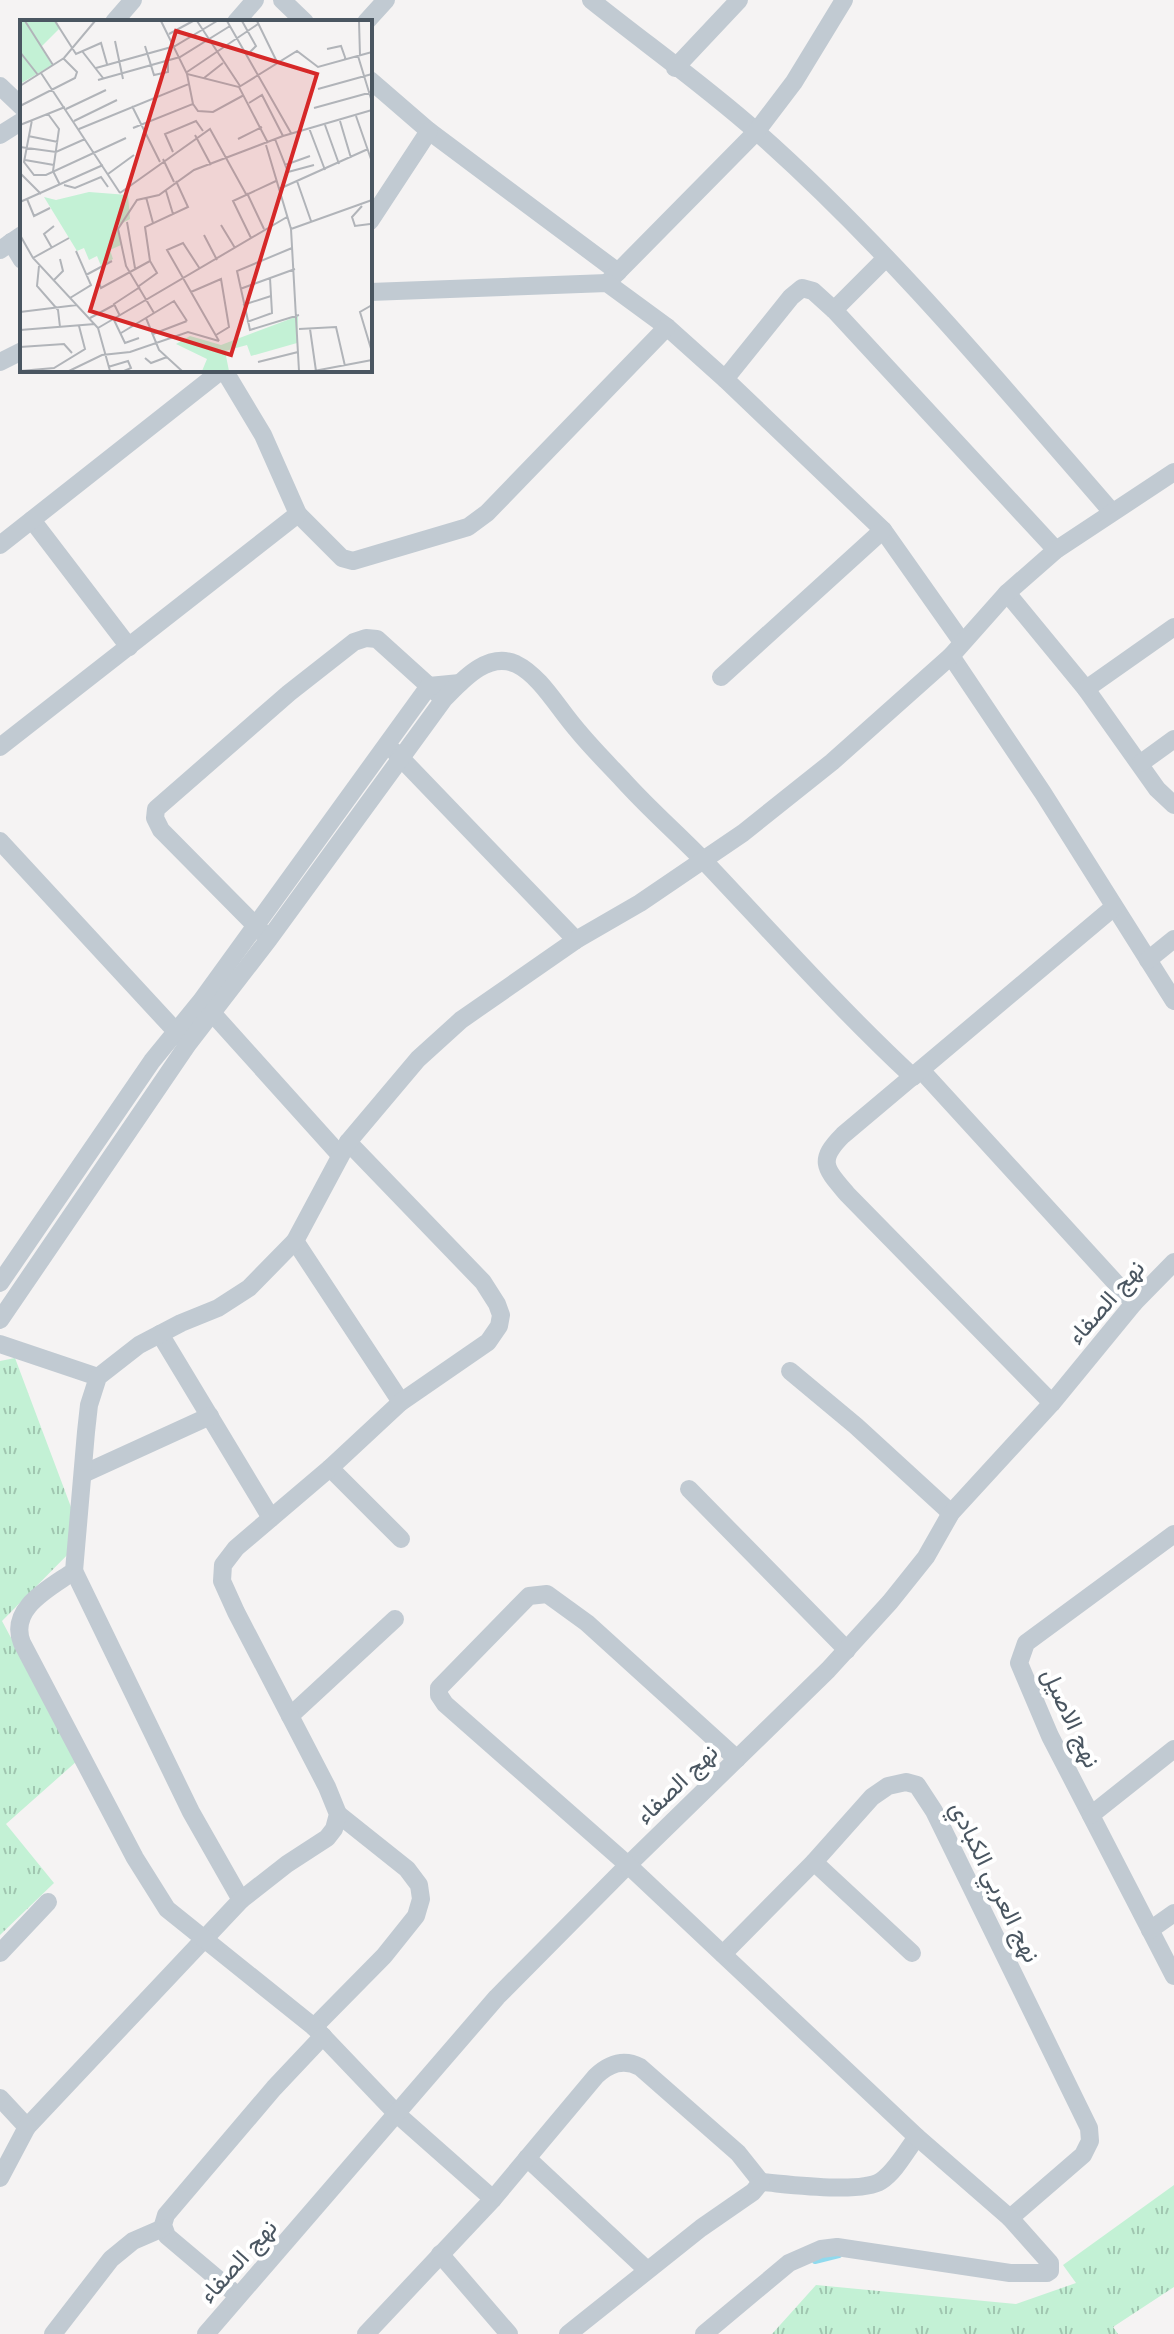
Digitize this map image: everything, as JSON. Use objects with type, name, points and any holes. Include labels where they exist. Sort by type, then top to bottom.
[{"type":"street","points":[[116,20],[133,0]]},
{"type":"street","points":[[238,20],[255,0]]},
{"type":"street","points":[[282,0],[303,20]]},
{"type":"street","points":[[368,20],[386,0]]},
{"type":"street","points":[[675,68],[739,0]]},
{"type":"street","points":[[372,292],[612,278],[756,132],[794,82],[842,1]]},
{"type":"street","points":[[598,2],[756,132],[886,258],[1112,512]]},
{"type":"street","points":[[372,82],[612,278],[725,379],[883,530],[1174,1001]]},
{"type":"street","points":[[0,86],[20,105]]},
{"type":"street","points":[[0,135],[20,122]]},
{"type":"street","points":[[372,218],[429,131]]},
{"type":"street","points":[[834,310],[886,258]]},
{"type":"street","points":[[725,379],[797,291],[802,288],[813,291],[1056,550]]},
{"type":"street","points":[[224,372],[263,435],[298,514],[342,558],[353,561],[468,527],[487,513],[667,327]]},
{"type":"street","points":[[0,362],[20,352]]},
{"type":"street","points":[[0,545],[220,372]]},
{"type":"street","points":[[241,1900],[191,1812],[74,1571],[89,1405],[98,1377],[139,1345],[218,1308],[249,1288],[295,1241],[344,1148],[418,1059],[461,1020],[576,940],[704,861],[832,762],[957,649],[1007,593],[1056,550],[1174,472]]},
{"type":"street","points":[[0,747],[298,514]]},
{"type":"street","points":[[32,520],[129,647]]},
{"type":"street","points":[[721,677],[883,530]]},
{"type":"street","points":[[1007,593],[1086,689],[1157,789],[1174,805]]},
{"type":"street","points":[[1086,689],[1174,627]]},
{"type":"street","points":[[263,933],[161,830],[155,818],[156,809],[289,693],[360,639],[377,639],[444,699]]},
{"type":"street","points":[[395,752],[460,683],[485,665],[502,661],[516,664],[534,678],[577,731],[704,861],[830,997],[917,1073],[1134,1303]]},
{"type":"street","points":[[429,686],[460,683]]},
{"type":"street","points":[[0,1283],[91,1147],[207,1008],[263,933],[348,829],[395,752],[429,686]]},
{"type":"street","points":[[1141,763],[1174,739]]},
{"type":"street","points":[[395,752],[576,940]]},
{"type":"street","points":[[0,841],[182,1037]]},
{"type":"street","points":[[1052,1403],[847,1194],[826,1165],[827,1153],[843,1135],[1114,907]]},
{"type":"street","points":[[1148,960],[1174,939]]},
{"type":"street","points":[[207,1008],[344,1148],[483,1282],[501,1315],[499,1326],[488,1342],[401,1402],[236,1548],[223,1565],[222,1581],[338,1814],[407,1869],[419,1885],[421,1899],[416,1916],[384,1956],[166,2215],[163,2228],[167,2236],[238,2296]]},
{"type":"street","points":[[0,1320],[182,1037]]},
{"type":"street","points":[[295,1241],[401,1402]]},
{"type":"street","name":"نهج الصفاء","points":[[206,2334],[497,1997],[847,1650],[926,1557],[951,1513],[1052,1403],[1134,1303],[1174,1262]]},
{"type":"street","points":[[160,1334],[271,1518]]},
{"type":"street","points":[[0,1344],[98,1377]]},
{"type":"street","points":[[790,1371],[856,1426],[951,1513]]},
{"type":"street","points":[[83,1474],[210,1416]]},
{"type":"street","points":[[330,1468],[401,1539]]},
{"type":"street","points":[[689,1489],[847,1650]]},
{"type":"street","name":"نهج الاصيل","points":[[1174,1534],[1026,1643],[1019,1657],[1026,1684],[1174,1976]]},
{"type":"street","points":[[74,1571],[22,1613],[18,1634],[152,1887],[167,1909],[319,2031],[398,2115],[493,2199]]},
{"type":"street","points":[[704,2334],[780,2269],[821,2249],[848,2249],[1010,2273],[1050,2271],[1050,2263],[1010,2218],[917,2137],[628,1865],[445,1704],[439,1695],[439,1688],[529,1596],[547,1594],[557,1599],[737,1759]]},
{"type":"street","points":[[290,1716],[395,1619]]},
{"type":"street","points":[[1091,1815],[1174,1749]]},
{"type":"street","name":"نهج العربي الكبادي","points":[[723,1954],[814,1862],[872,1797],[888,1786],[906,1782],[917,1785],[930,1804],[1039,2021],[1089,2128],[1090,2141],[1083,2155],[1010,2218]]},
{"type":"street","points":[[0,2178],[27,2127],[241,1900],[327,1838],[334,1829],[338,1814]]},
{"type":"street","points":[[814,1862],[912,1953]]},
{"type":"street","points":[[0,1953],[48,1902]]},
{"type":"street","points":[[1150,1930],[1174,1913]]},
{"type":"street","points":[[366,2334],[493,2199],[596,2076],[614,2063],[631,2062],[640,2067],[717,2133],[761,2182],[831,2187],[874,2184],[888,2176],[917,2137]]},
{"type":"street","points":[[0,2098],[27,2127]]},
{"type":"street","points":[[527,2158],[647,2270]]},
{"type":"street","points":[[568,2334],[701,2228],[744,2199],[761,2182]]},
{"type":"street","points":[[53,2334],[111,2259],[133,2241],[163,2228]]},
{"type":"street","points":[[440,2254],[509,2334]]},
{"type":"green space","points":[[15,1358],[83,1539],[2,1621],[77,1761],[6,1824],[54,1883],[0,1935],[0,1361]]},
{"type":"green space","points":[[1174,2185],[1174,2287],[1113,2327],[1118,2334],[772,2334],[816,2285],[1016,2304],[1076,2283],[1063,2265]]},
{"type":"waterway","points":[[815,2261],[839,2255]]}]
